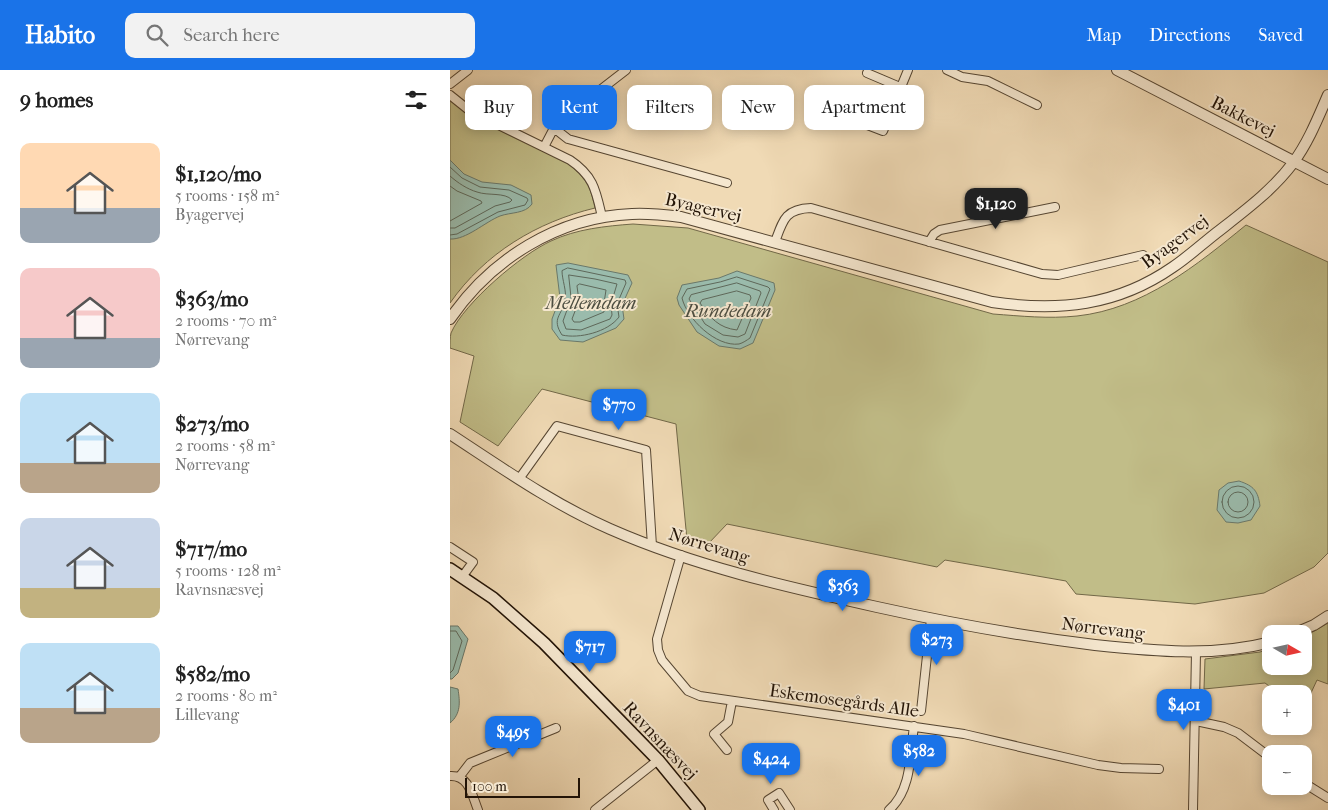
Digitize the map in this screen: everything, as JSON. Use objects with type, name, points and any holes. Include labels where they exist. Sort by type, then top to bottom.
[{"type":"main road","name":"Ravnsnæsvej","points":[[450,569],[493,598],[544,643],[658,760],[699,810]]},
{"type":"street","points":[[450,84],[468,70]]},
{"type":"street","points":[[607,85],[626,70]]},
{"type":"street","points":[[901,85],[908,70]]},
{"type":"street","points":[[947,70],[962,78],[988,81],[1037,105]]},
{"type":"street","name":"Bakkevej","points":[[1117,70],[1328,179]]},
{"type":"street","points":[[868,73],[895,85]]},
{"type":"street","points":[[450,95],[470,111],[570,160],[582,168],[590,177],[602,217]]},
{"type":"street","name":"Byagervej","points":[[450,319],[483,279],[512,255],[548,234],[602,217],[631,214],[681,217],[992,302],[1041,308],[1091,303],[1118,295],[1146,283],[1172,268],[1263,196],[1295,161],[1328,95]]},
{"type":"street","points":[[544,147],[553,130]]},
{"type":"street","points":[[557,130],[568,138],[727,183]]},
{"type":"street","points":[[929,242],[934,234],[940,230],[1055,207]]},
{"type":"street","name":"Byagervej","points":[[775,242],[783,220],[792,212],[811,208],[1042,274],[1058,275],[1143,255]]},
{"type":"street","name":"Nørrevang","points":[[519,479],[557,426],[646,450],[652,546]]},
{"type":"street","name":"Nørrevang","points":[[450,434],[519,479],[577,513],[610,529],[652,546],[753,577],[818,594],[931,619],[1067,642],[1143,650],[1196,652],[1244,648],[1262,644]]},
{"type":"street","points":[[450,547],[473,562],[462,577]]},
{"type":"street","name":"Eskemosegårds Alle","points":[[681,555],[657,639],[658,650],[662,660],[688,691],[700,696],[964,734],[1098,766],[1159,769]]},
{"type":"street","points":[[1312,626],[1328,616]]},
{"type":"street","points":[[921,711],[931,619]]},
{"type":"street","points":[[1193,810],[1196,652]]},
{"type":"street","points":[[727,750],[714,734],[728,722],[732,700]]},
{"type":"street","points":[[1196,721],[1224,726],[1238,733],[1262,751]]},
{"type":"street","points":[[888,810],[903,792],[907,780],[914,726]]},
{"type":"street","points":[[460,776],[470,763],[556,728]]},
{"type":"street","points":[[595,810],[658,760]]},
{"type":"street","points":[[450,776],[460,776],[468,784],[478,810]]},
{"type":"street","points":[[1312,788],[1328,798]]},
{"type":"street","points":[[774,810],[768,800],[779,793],[790,810]]},
{"type":"shaded area","points":[[450,100],[465,111],[465,130],[501,130],[568,163],[586,183],[595,208],[553,222],[514,242],[479,269],[450,303]]},
{"type":"shaded area","points":[[633,224],[688,228],[993,314],[1035,317],[1077,316],[1101,312],[1147,295],[1188,270],[1246,225],[1328,262],[1328,553],[1314,567],[1264,593],[1195,604],[1076,594],[1066,581],[945,560],[937,567],[727,524],[708,544],[687,540],[676,424],[542,389],[498,446],[460,422],[474,356],[450,348],[450,338],[458,321],[468,308],[510,268],[539,247],[561,237],[581,231]]},
{"type":"shaded area","points":[[1328,623],[1328,684],[1317,680],[1312,691],[1312,685],[1268,685],[1265,683],[1204,689],[1205,659],[1262,651],[1262,675],[1312,675],[1312,632]]},
{"type":"water","points":[[450,160],[464,174],[482,182],[511,185],[531,195],[532,204],[526,210],[500,216],[469,234],[456,239],[450,239]]},
{"type":"water","name":"Mellemdam","points":[[568,263],[628,275],[632,283],[622,305],[624,319],[616,328],[583,342],[560,340],[552,329],[552,319],[560,298],[556,265]]},
{"type":"water","name":"Rundedam","points":[[737,271],[774,283],[775,290],[753,343],[740,349],[719,346],[697,332],[679,305],[677,298],[682,285],[719,278]]},
{"type":"water","points":[[1239,481],[1254,490],[1258,496],[1260,506],[1251,520],[1238,523],[1226,522],[1217,510],[1219,490],[1228,483]]},
{"type":"water","points":[[450,626],[458,626],[468,639],[458,673],[452,679],[450,679]]},
{"type":"water","points":[[450,687],[458,689],[459,703],[458,712],[450,723]]}]
